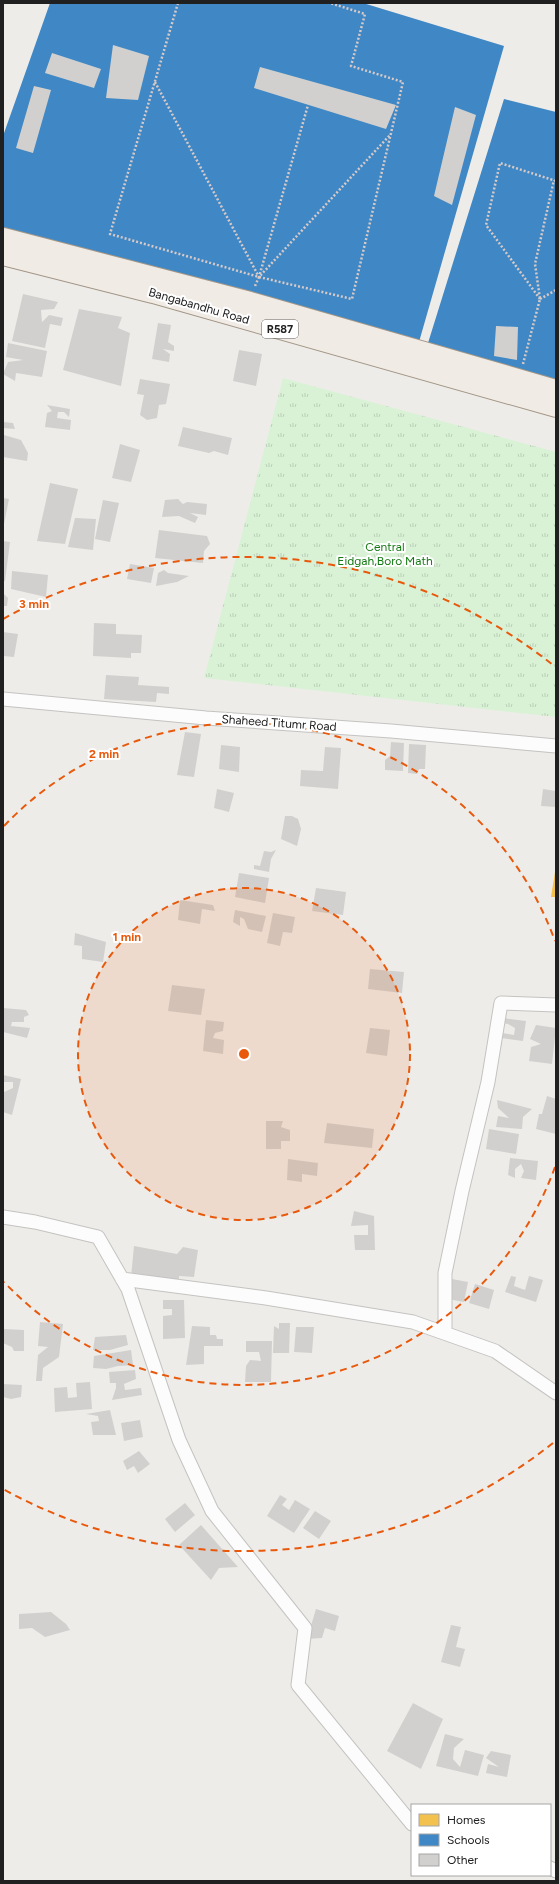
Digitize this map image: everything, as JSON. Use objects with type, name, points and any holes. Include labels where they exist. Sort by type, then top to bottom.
[{"type":"main road","name":"Bangabandhu Road","points":[[3,238],[250,302],[556,390]]},
{"type":"main road","name":"Bangabandhu Road","points":[[3,255],[153,293],[556,408]]},
{"type":"street","name":"Shaheed Titumr Road","points":[[3,699],[206,718],[376,730],[556,746]]},
{"type":"street","points":[[446,1334],[445,1273],[462,1191],[488,1082],[501,1002],[556,1005]]},
{"type":"street","points":[[3,1217],[35,1222],[98,1237],[128,1289],[179,1440],[212,1510],[305,1628],[298,1685],[411,1823]]},
{"type":"street","points":[[122,1279],[266,1298],[413,1322],[495,1351],[556,1393]]},
{"type":"path","points":[[178,3],[110,234],[259,277],[352,299],[403,82],[351,66],[365,14],[330,3]]},
{"type":"path","points":[[154,82],[259,277]]},
{"type":"path","points":[[259,277],[308,105]]},
{"type":"path","points":[[259,277],[390,135]]},
{"type":"path","points":[[519,380],[540,299],[535,264],[555,180],[500,163],[486,225],[540,299]]},
{"type":"path","points":[[540,299],[556,290]]},
{"type":"green space","name":"Central Eidgah,Boro Math","points":[[283,378],[556,452],[556,717],[204,678]]},
{"type":"building: Homes","points":[[35,174],[92,190],[87,209],[29,192]]},
{"type":"building: Homes","points":[[555,872],[556,897],[551,897]]},
{"type":"building: Schools","points":[[50,3],[363,3],[504,46],[419,342],[3,234],[3,136]]},
{"type":"building: Schools","points":[[504,99],[556,112],[556,382],[428,343]]},
{"type":"building: Other","points":[[113,45],[149,56],[138,100],[106,98]]},
{"type":"building: Other","points":[[52,53],[101,69],[94,88],[45,73]]},
{"type":"building: Other","points":[[260,67],[396,105],[386,129],[254,88]]},
{"type":"building: Other","points":[[34,86],[51,90],[33,153],[16,148]]},
{"type":"building: Other","points":[[455,107],[476,115],[452,205],[434,196]]},
{"type":"building: Other","points":[[23,294],[58,302],[54,309],[41,310],[42,322],[49,315],[63,318],[61,326],[50,324],[45,348],[12,341]]},
{"type":"building: Other","points":[[79,309],[122,317],[118,328],[130,333],[121,386],[63,370]]},
{"type":"building: Other","points":[[158,323],[171,325],[168,342],[174,346],[174,351],[163,349],[170,354],[169,362],[152,359]]},
{"type":"building: Other","points":[[496,326],[518,327],[517,360],[494,356]]},
{"type":"building: Other","points":[[8,343],[47,351],[42,377],[16,373],[15,381],[3,374],[8,362],[23,360],[6,357]]},
{"type":"building: Other","points":[[239,350],[262,354],[256,386],[233,381]]},
{"type":"building: Other","points":[[140,379],[170,384],[166,404],[159,405],[157,418],[147,420],[140,415],[144,395],[137,394]]},
{"type":"building: Other","points":[[47,405],[70,409],[69,417],[64,412],[58,412],[57,418],[71,420],[70,430],[45,427],[47,413],[52,411]]},
{"type":"building: Other","points":[[3,422],[13,423],[15,429],[3,428]]},
{"type":"building: Other","points":[[183,427],[232,438],[228,455],[214,451],[209,453],[178,446]]},
{"type":"building: Other","points":[[4,435],[21,440],[28,453],[27,461],[3,457]]},
{"type":"building: Other","points":[[120,444],[140,450],[131,482],[112,478]]},
{"type":"building: Other","points":[[50,483],[78,489],[65,544],[37,541]]},
{"type":"building: Other","points":[[3,498],[9,499],[4,524],[3,524]]},
{"type":"building: Other","points":[[178,499],[183,504],[187,502],[207,504],[206,515],[190,513],[198,517],[195,523],[179,516],[162,517],[165,500]]},
{"type":"building: Other","points":[[103,500],[119,503],[110,542],[95,539]]},
{"type":"building: Other","points":[[75,518],[96,519],[93,550],[68,547]]},
{"type":"building: Other","points":[[159,530],[207,536],[210,544],[204,551],[203,563],[155,558]]},
{"type":"building: Other","points":[[3,541],[10,542],[5,581],[3,581]]},
{"type":"building: Other","points":[[130,564],[154,568],[151,583],[127,579]]},
{"type":"building: Other","points":[[164,570],[168,573],[189,576],[177,582],[156,586],[158,573]]},
{"type":"building: Other","points":[[12,571],[48,575],[46,597],[11,589]]},
{"type":"building: Other","points":[[3,593],[8,598],[7,606],[3,606]]},
{"type":"building: Other","points":[[94,623],[116,624],[116,634],[142,635],[141,653],[131,653],[131,658],[93,656]]},
{"type":"building: Other","points":[[3,632],[18,634],[14,657],[3,656]]},
{"type":"building: Other","points":[[106,675],[139,677],[138,685],[169,687],[169,694],[157,693],[156,702],[104,699]]},
{"type":"building: Other","points":[[185,732],[201,734],[194,777],[177,775]]},
{"type":"building: Other","points":[[391,742],[404,743],[403,771],[385,770],[385,760],[390,756]]},
{"type":"building: Other","points":[[409,744],[426,745],[425,769],[419,769],[417,774],[408,773]]},
{"type":"building: Other","points":[[221,745],[240,747],[239,772],[219,769]]},
{"type":"building: Other","points":[[325,747],[341,748],[338,789],[300,786],[301,770],[323,771]]},
{"type":"building: Other","points":[[217,789],[234,793],[229,812],[214,808]]},
{"type":"building: Other","points":[[543,789],[556,791],[556,807],[541,806]]},
{"type":"building: Other","points":[[285,816],[292,816],[298,819],[301,829],[297,846],[281,839]]},
{"type":"building: Other","points":[[276,850],[271,859],[269,872],[254,869],[254,865],[260,866],[264,851],[271,852]]},
{"type":"building: Other","points":[[239,873],[269,878],[265,903],[235,897]]},
{"type":"building: Other","points":[[316,888],[346,892],[343,915],[312,911]]},
{"type":"building: Other","points":[[180,900],[213,905],[215,911],[202,909],[200,924],[178,920]]},
{"type":"building: Other","points":[[235,910],[266,916],[262,932],[248,929],[244,919],[240,917],[240,926],[233,922]]},
{"type":"building: Other","points":[[273,913],[295,917],[292,933],[283,932],[280,946],[267,943]]},
{"type":"building: Other","points":[[75,933],[106,942],[103,962],[82,959],[82,946],[74,945]]},
{"type":"building: Other","points":[[370,969],[404,972],[402,993],[368,989]]},
{"type":"building: Other","points":[[172,985],[205,989],[201,1015],[168,1011]]},
{"type":"building: Other","points":[[3,1008],[26,1010],[29,1015],[24,1017],[24,1022],[12,1022],[11,1026],[30,1028],[27,1038],[3,1032]]},
{"type":"building: Other","points":[[503,1018],[526,1021],[523,1041],[501,1038],[502,1033],[514,1035],[515,1028],[508,1024],[502,1023]]},
{"type":"building: Other","points":[[206,1020],[224,1022],[223,1031],[215,1033],[213,1038],[224,1040],[223,1054],[203,1051]]},
{"type":"building: Other","points":[[536,1025],[556,1028],[552,1064],[529,1061],[531,1047],[541,1044],[530,1039]]},
{"type":"building: Other","points":[[370,1028],[390,1030],[387,1056],[366,1053]]},
{"type":"building: Other","points":[[3,1075],[21,1079],[12,1115],[3,1112],[4,1092],[13,1088],[13,1082],[3,1082]]},
{"type":"building: Other","points":[[547,1096],[556,1099],[556,1134],[536,1129],[539,1114],[542,1114]]},
{"type":"building: Other","points":[[497,1100],[532,1109],[523,1117],[522,1129],[496,1127],[498,1116],[509,1118],[498,1108]]},
{"type":"building: Other","points":[[266,1121],[283,1121],[281,1127],[290,1130],[290,1141],[281,1141],[281,1149],[266,1149]]},
{"type":"building: Other","points":[[327,1123],[374,1129],[372,1148],[324,1143]]},
{"type":"building: Other","points":[[489,1129],[519,1134],[516,1154],[486,1149]]},
{"type":"building: Other","points":[[510,1158],[538,1161],[536,1180],[521,1178],[524,1171],[521,1164],[515,1169],[515,1178],[508,1175]]},
{"type":"building: Other","points":[[288,1159],[318,1163],[317,1176],[302,1174],[302,1182],[287,1180]]},
{"type":"building: Other","points":[[354,1211],[374,1216],[375,1250],[355,1250],[354,1235],[368,1235],[368,1225],[351,1226]]},
{"type":"building: Other","points":[[134,1246],[177,1254],[183,1247],[198,1250],[194,1277],[179,1276],[179,1280],[131,1277]]},
{"type":"building: Other","points":[[511,1276],[516,1277],[514,1286],[525,1290],[529,1276],[543,1280],[536,1302],[505,1292]]},
{"type":"building: Other","points":[[452,1279],[468,1282],[464,1302],[448,1299]]},
{"type":"building: Other","points":[[475,1284],[494,1290],[489,1309],[469,1303]]},
{"type":"building: Other","points":[[163,1300],[184,1300],[185,1338],[163,1339],[163,1316],[172,1315],[172,1309],[163,1309]]},
{"type":"building: Other","points":[[40,1322],[63,1324],[59,1357],[43,1368],[42,1381],[36,1381],[38,1355],[48,1347],[38,1346]]},
{"type":"building: Other","points":[[279,1323],[290,1323],[289,1353],[273,1353],[274,1326],[279,1329]]},
{"type":"building: Other","points":[[192,1326],[210,1327],[210,1335],[216,1335],[217,1339],[223,1339],[223,1346],[204,1346],[204,1364],[186,1365]]},
{"type":"building: Other","points":[[296,1327],[314,1327],[312,1353],[294,1352]]},
{"type":"building: Other","points":[[4,1329],[24,1330],[24,1351],[14,1351],[12,1347],[3,1343]]},
{"type":"building: Other","points":[[126,1335],[128,1345],[110,1350],[93,1350],[95,1337]]},
{"type":"building: Other","points":[[246,1341],[272,1341],[271,1382],[245,1382],[246,1366],[250,1360],[261,1361],[259,1352],[246,1352]]},
{"type":"building: Other","points":[[131,1350],[133,1365],[118,1366],[106,1369],[93,1368],[94,1356]]},
{"type":"building: Other","points":[[135,1370],[136,1379],[124,1384],[125,1390],[141,1388],[142,1395],[112,1400],[116,1383],[110,1383],[109,1372]]},
{"type":"building: Other","points":[[90,1382],[92,1409],[55,1412],[54,1388],[67,1387],[68,1398],[77,1397],[76,1383]]},
{"type":"building: Other","points":[[3,1384],[22,1385],[21,1397],[11,1399],[3,1397]]},
{"type":"building: Other","points":[[110,1410],[116,1435],[93,1435],[91,1422],[99,1421],[98,1416],[86,1414]]},
{"type":"building: Other","points":[[140,1420],[143,1437],[124,1441],[121,1423]]},
{"type":"building: Other","points":[[139,1451],[150,1464],[138,1473],[134,1466],[127,1470],[123,1461]]},
{"type":"building: Other","points":[[280,1495],[287,1499],[282,1505],[289,1510],[295,1500],[310,1509],[294,1533],[267,1516]]},
{"type":"building: Other","points":[[185,1503],[195,1515],[175,1532],[165,1519]]},
{"type":"building: Other","points":[[315,1511],[331,1521],[319,1539],[303,1528]]},
{"type":"building: Other","points":[[201,1525],[238,1567],[219,1568],[211,1580],[179,1545]]},
{"type":"building: Other","points":[[316,1609],[339,1616],[335,1631],[325,1628],[322,1638],[307,1639]]},
{"type":"building: Other","points":[[51,1612],[66,1624],[70,1630],[45,1637],[32,1628],[19,1629],[19,1614]]},
{"type":"building: Other","points":[[451,1625],[461,1627],[456,1647],[465,1649],[460,1667],[441,1662]]},
{"type":"building: Other","points":[[413,1703],[443,1719],[421,1769],[387,1751]]},
{"type":"building: Other","points":[[445,1734],[464,1739],[454,1748],[453,1759],[460,1767],[465,1750],[484,1755],[478,1776],[436,1766]]},
{"type":"building: Other","points":[[491,1751],[511,1755],[507,1777],[486,1773],[488,1764],[499,1767],[486,1758]]}]
